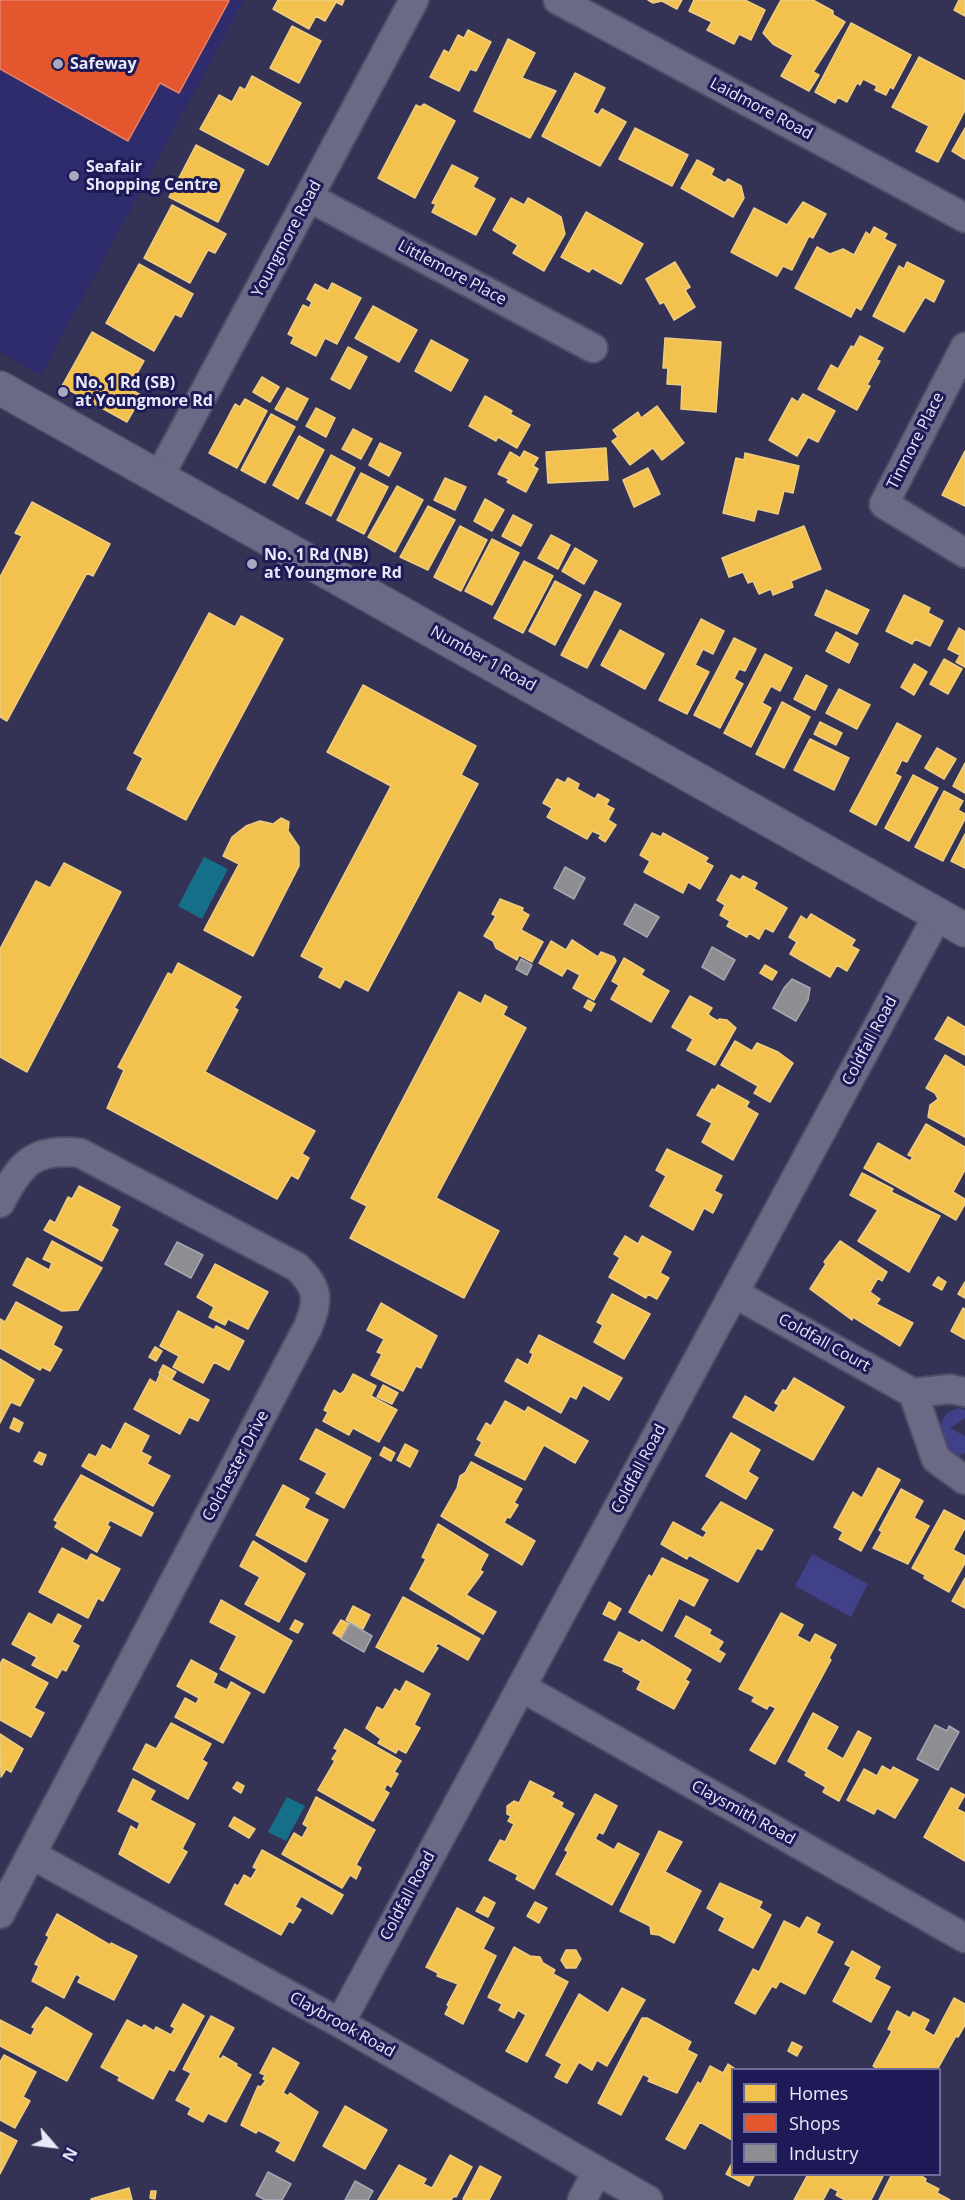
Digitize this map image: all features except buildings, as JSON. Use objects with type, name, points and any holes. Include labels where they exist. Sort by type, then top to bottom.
[{"type":"main road","name":"Number 1 Road","points":[[0,388],[952,923]]},
{"type":"street","name":"Youngmore Road","points":[[159,477],[414,0]]},
{"type":"street","name":"Laidmore Road","points":[[558,0],[965,218]]},
{"type":"street","name":"Littlemore Place","points":[[309,198],[594,348]]},
{"type":"street","name":"Tinmore Place","points":[[965,347],[884,504],[965,553]]},
{"type":"street","name":"Coldfall Road","points":[[340,2023],[734,1293],[952,923]]},
{"type":"street","name":"Colchester Drive","points":[[0,1203],[19,1171],[30,1160],[44,1153],[61,1150],[80,1153],[297,1267],[310,1279],[315,1291],[315,1308],[308,1327],[0,1914]]},
{"type":"street","name":"Coldfall Court","points":[[734,1293],[913,1393]]},
{"type":"street","points":[[965,1392],[950,1389],[913,1393],[936,1459],[965,1480]]},
{"type":"street","name":"Claysmith Road","points":[[521,1687],[965,1938]]},
{"type":"street","name":"Claybrook Road","points":[[32,1855],[340,2023],[648,2200]]},
{"type":"street","points":[[582,2200],[597,2171]]},
{"type":"shaded area","name":"Seafair Shopping Centre","points":[[0,0],[244,0],[41,375],[0,352]]},
{"type":"shaded area","points":[[959,1408],[965,1410],[965,1418],[950,1428],[965,1436],[965,1453],[957,1457],[947,1450],[939,1427],[947,1413]]},
{"type":"shaded area","points":[[812,1554],[868,1584],[851,1617],[795,1586]]},
{"type":"water","points":[[204,857],[228,869],[202,919],[178,906]]},
{"type":"water","points":[[287,1797],[305,1806],[286,1841],[268,1832]]},
{"type":"place","name":"Safeway","points":[[58,64]]},
{"type":"place","name":"Seafair Shopping Centre","points":[[74,176]]},
{"type":"place","name":"No. 1 Rd (SB) at Youngmore Rd","points":[[63,392]]},
{"type":"place","name":"No. 1 Rd (NB) at Youngmore Rd","points":[[252,564]]}]
